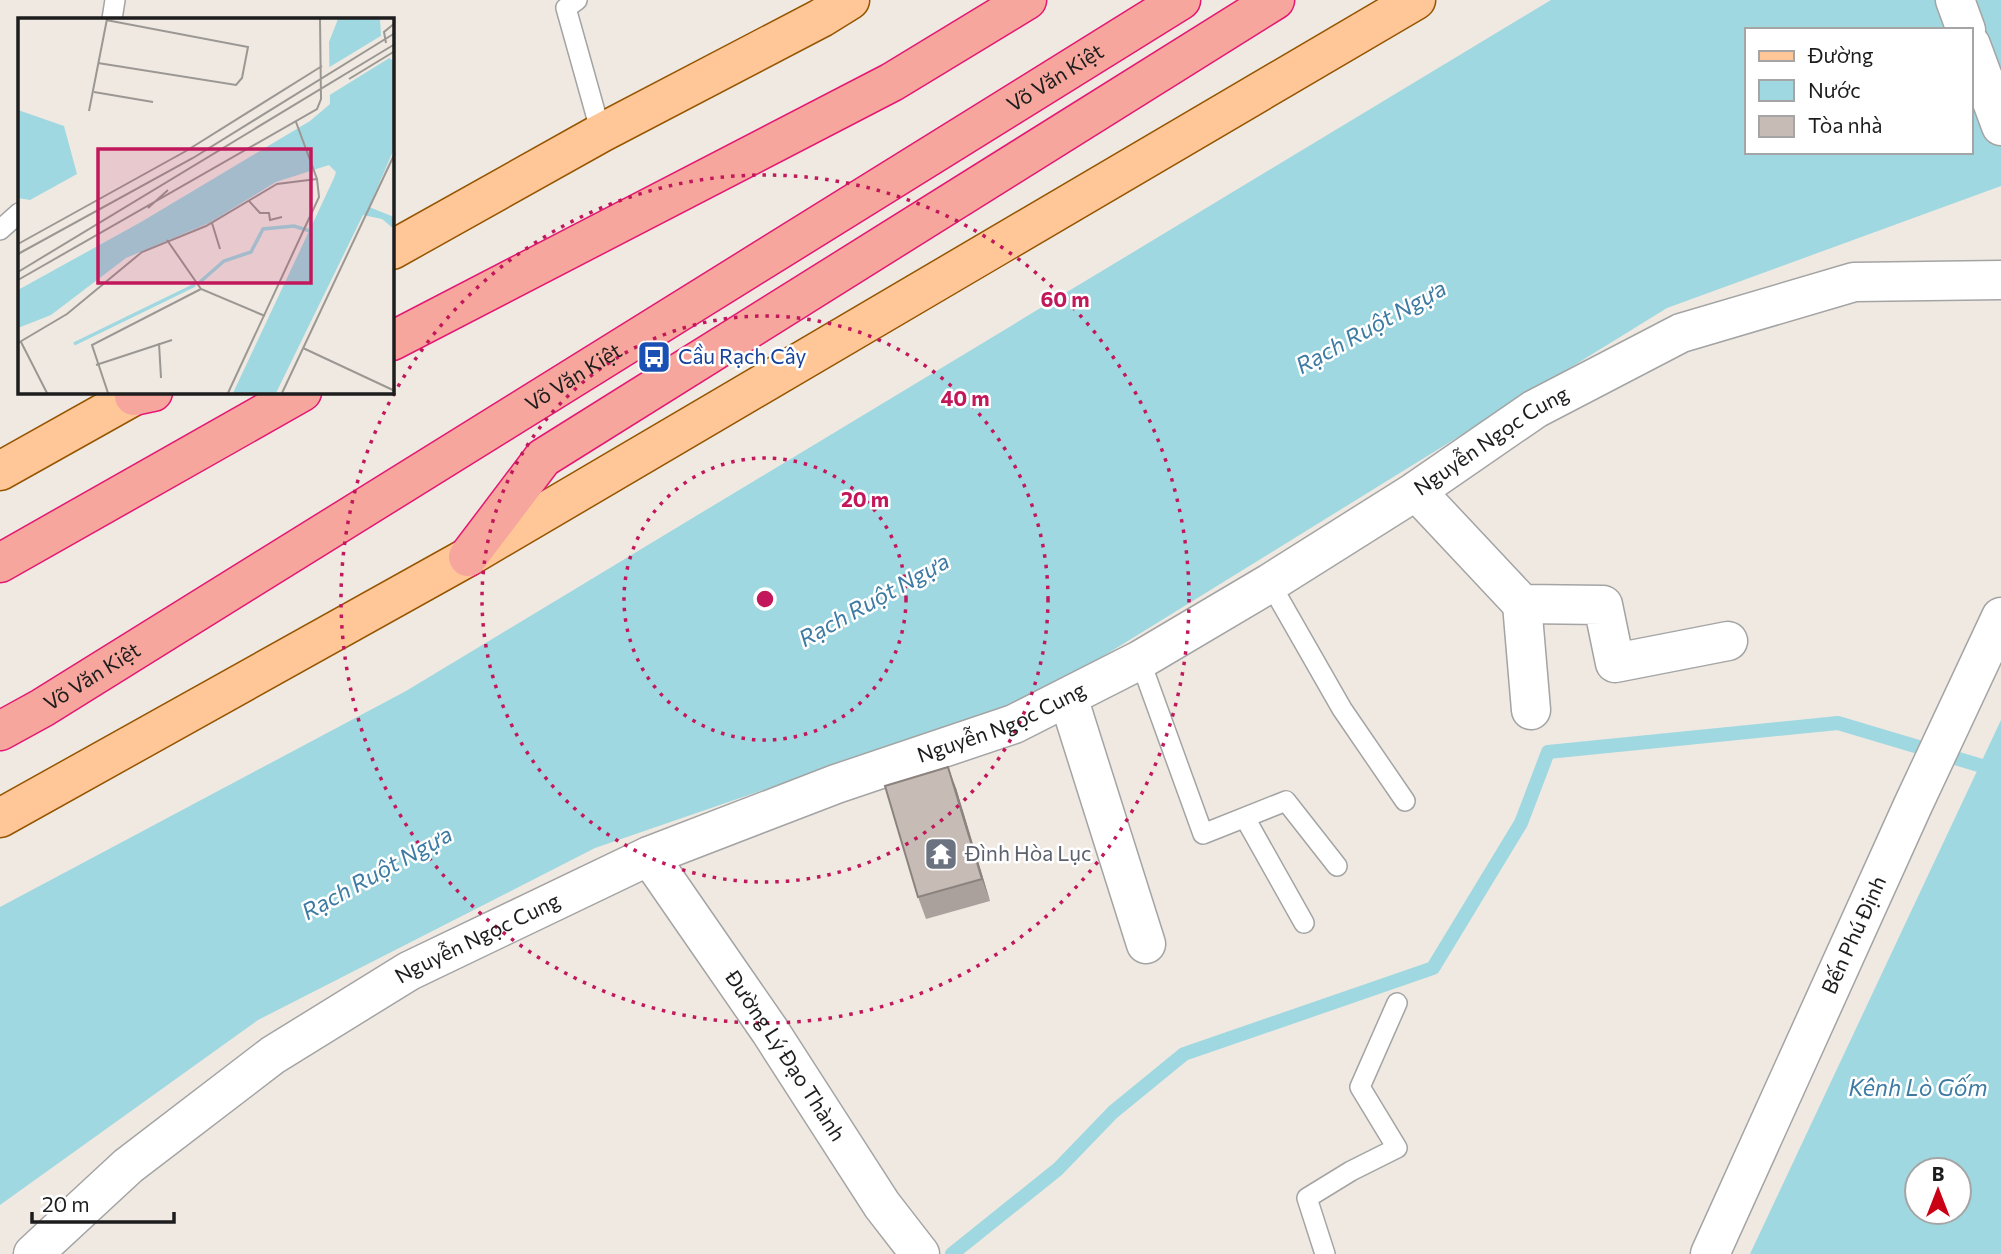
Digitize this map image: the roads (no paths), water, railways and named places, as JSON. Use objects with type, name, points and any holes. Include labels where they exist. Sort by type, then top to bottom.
[{"type":"highway","points":[[394,340],[892,82],[1027,0]]},
{"type":"highway","name":"Võ Văn Kiệt","points":[[0,731],[43,708],[1181,0]]},
{"type":"highway","points":[[468,557],[543,458],[1275,0]]},
{"type":"highway","points":[[0,563],[298,394]]},
{"type":"main road","points":[[394,249],[601,133],[821,18],[850,0]]},
{"type":"main road","points":[[0,818],[468,557],[1416,0]]},
{"type":"main road","points":[[0,471],[140,394]]},
{"type":"street","points":[[1955,0],[1965,28]]},
{"type":"street","points":[[1973,50],[2001,126]]},
{"type":"street","name":"Nguyễn Ngọc Cung","points":[[33,1254],[128,1166],[274,1055],[409,971],[649,856],[836,783],[1014,724],[1068,697],[1140,660],[1270,583],[1416,491],[1535,409],[1681,333],[1854,282],[2001,280]]},
{"type":"street","points":[[1416,491],[1522,604],[1531,710]]},
{"type":"street","points":[[1522,604],[1602,605],[1615,663],[1728,641]]},
{"type":"street","name":"Bến Phú Định","points":[[1710,1254],[1996,628]]},
{"type":"street","points":[[1068,697],[1146,944]]},
{"type":"street","name":"Đường Lý Đạo Thành","points":[[649,856],[769,1031],[882,1205],[913,1244]]},
{"type":"lane","points":[[112,18],[115,0]]},
{"type":"lane","points":[[567,3],[601,133]]},
{"type":"lane","points":[[0,230],[18,214]]},
{"type":"lane","points":[[1270,583],[1342,709],[1405,802]]},
{"type":"lane","points":[[1140,660],[1203,834],[1286,802],[1338,866]]},
{"type":"lane","points":[[1245,818],[1304,923]]},
{"type":"lane","points":[[1325,1254],[1307,1198],[1351,1171],[1397,1148],[1360,1087],[1397,1003]]},
{"type":"water","name":"Rạch Ruột Ngựa","points":[[1551,0],[2001,0],[2001,186],[1667,308],[1042,694],[595,848],[258,1020],[0,1205],[0,907],[406,691]]},
{"type":"water","name":"Kênh Lò Gốm","points":[[2001,720],[2001,1254],[1750,1254]]},
{"type":"waterway","points":[[952,1254],[1058,1169],[1113,1112],[1184,1054],[1433,968],[1521,823],[1548,752],[1838,723],[1982,766],[2001,768]]},
{"type":"place","name":"Cầu Rạch Cây","points":[[654,357]]},
{"type":"place","name":"Đình Hòa Lục","points":[[941,854]]}]
